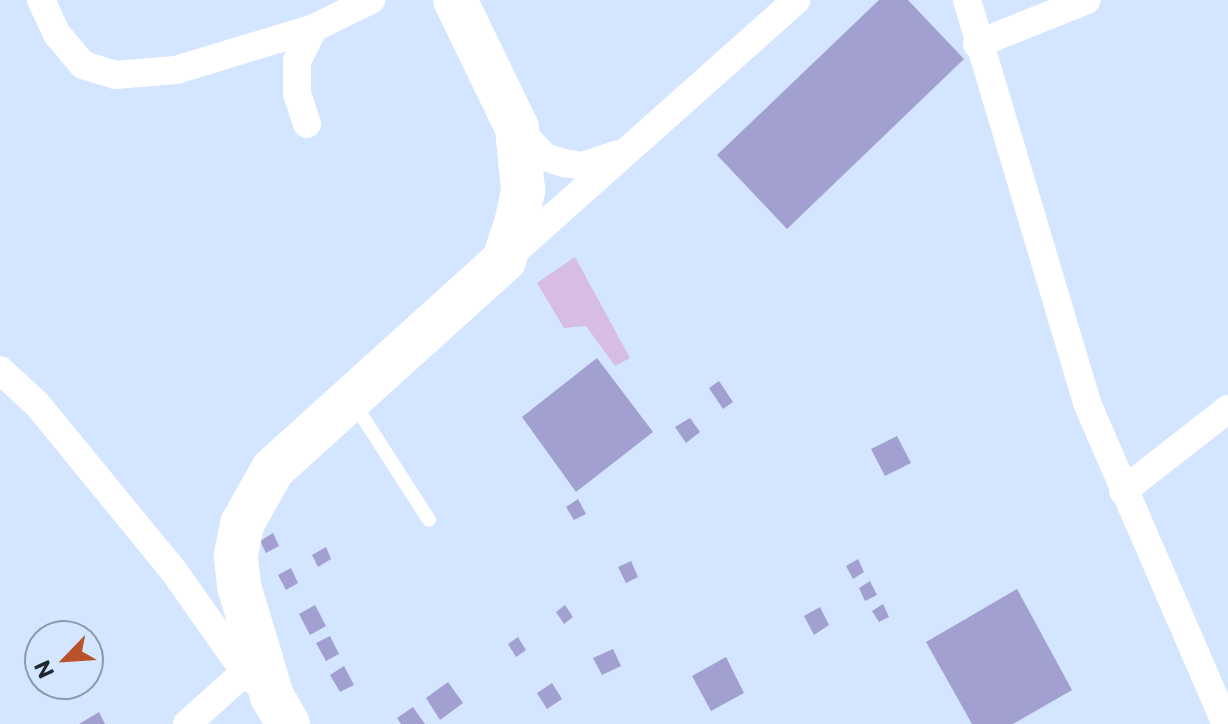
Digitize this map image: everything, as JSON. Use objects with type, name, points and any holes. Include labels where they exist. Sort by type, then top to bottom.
[{"type":"main road","points":[[268,697],[239,586],[236,555],[242,524],[273,469],[504,260],[523,190],[517,128],[455,0]]},
{"type":"street","points":[[41,0],[57,34],[83,65],[115,75],[176,70],[314,28],[371,0]]},
{"type":"street","points":[[504,260],[796,0]]},
{"type":"street","points":[[967,0],[977,44],[1087,403],[1223,723]]},
{"type":"street","points":[[977,44],[1087,0]]},
{"type":"street","points":[[307,124],[297,94],[297,61],[314,28]]},
{"type":"street","points":[[517,128],[545,157],[564,163],[583,166],[631,149]]},
{"type":"street","points":[[0,370],[37,404],[163,558],[268,697],[187,724]]},
{"type":"street","points":[[1123,491],[1228,409]]},
{"type":"lane","points":[[350,399],[429,520]]},
{"type":"shaded area","points":[[575,257],[630,358],[615,366],[586,326],[564,328],[537,283]]},
{"type":"building","points":[[879,0],[908,0],[964,59],[787,229],[717,155]]},
{"type":"building","points":[[597,358],[653,432],[576,492],[522,417]]},
{"type":"building","points":[[719,381],[733,402],[723,409],[709,388]]},
{"type":"building","points":[[690,418],[700,432],[686,443],[675,427]]},
{"type":"building","points":[[897,436],[911,463],[885,476],[871,449]]},
{"type":"building","points":[[578,499],[586,514],[574,520],[566,507]]},
{"type":"building","points":[[273,533],[279,546],[266,553],[260,541]]},
{"type":"building","points":[[326,547],[331,559],[318,567],[312,555]]},
{"type":"building","points":[[858,559],[864,572],[853,579],[846,566]]},
{"type":"building","points":[[631,561],[638,577],[626,583],[618,567]]},
{"type":"building","points":[[291,568],[298,583],[286,590],[278,575]]},
{"type":"building","points":[[870,581],[877,595],[865,601],[859,588]]},
{"type":"building","points":[[1017,589],[1072,690],[1013,724],[972,724],[926,642]]},
{"type":"building","points":[[883,604],[889,617],[879,622],[872,611]]},
{"type":"building","points":[[315,605],[326,626],[310,635],[299,614]]},
{"type":"building","points":[[565,605],[573,617],[564,624],[556,612]]},
{"type":"building","points":[[820,607],[829,625],[814,635],[804,616]]},
{"type":"building","points":[[330,636],[339,654],[326,661],[316,643]]},
{"type":"building","points":[[518,637],[526,650],[516,657],[508,644]]},
{"type":"building","points":[[613,649],[621,666],[602,675],[593,658]]},
{"type":"building","points":[[726,657],[744,693],[711,711],[692,676]]},
{"type":"building","points":[[344,666],[354,685],[340,692],[330,675]]},
{"type":"building","points":[[448,682],[463,703],[440,720],[426,698]]},
{"type":"building","points":[[552,683],[562,699],[547,709],[537,693]]},
{"type":"building","points":[[413,707],[425,724],[401,724],[397,718]]},
{"type":"building","points":[[99,712],[105,724],[79,724]]}]
